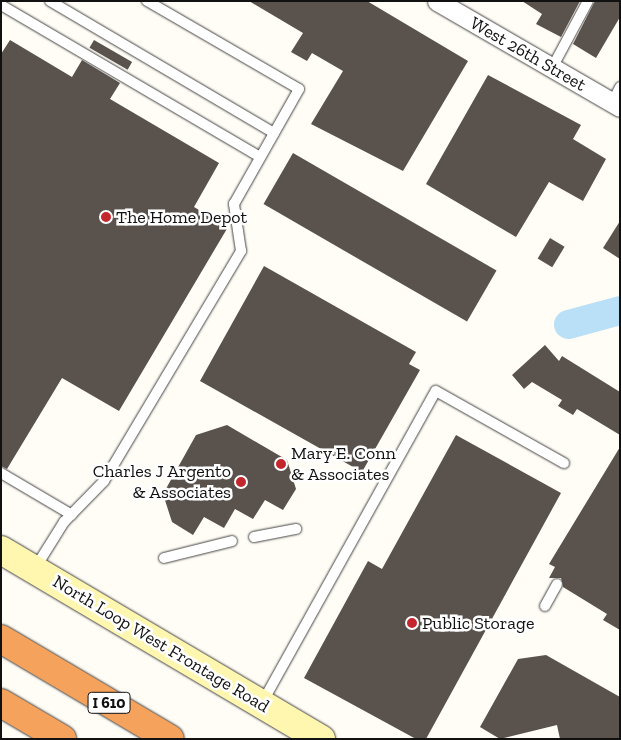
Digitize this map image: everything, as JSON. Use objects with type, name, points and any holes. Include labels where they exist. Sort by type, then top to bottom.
[{"type":"highway","points":[[1,631],[49,667]]},
{"type":"highway","name":"I 610","points":[[1,639],[170,739]]},
{"type":"highway","points":[[1,703],[62,739]]},
{"type":"main road","name":"North Loop West Frontage Road","points":[[1,550],[321,739]]},
{"type":"street","name":"West 26th Street","points":[[442,2],[552,68],[617,99]]},
{"type":"lane","points":[[50,1],[274,133]]},
{"type":"lane","points":[[34,570],[72,515],[104,481],[241,251],[234,204],[299,89],[147,1]]},
{"type":"lane","points":[[552,68],[588,1]]},
{"type":"lane","points":[[1,5],[260,157]]},
{"type":"lane","points":[[261,704],[436,391],[564,463]]},
{"type":"lane","points":[[1,473],[72,515]]},
{"type":"lane","points":[[254,537],[296,529]]},
{"type":"lane","points":[[164,558],[232,541]]},
{"type":"lane","points":[[545,606],[557,584]]},
{"type":"building","points":[[249,1],[367,1],[468,61],[403,171],[311,124],[343,71],[312,53],[307,61],[291,52],[303,33]]},
{"type":"building","points":[[522,1],[580,1],[561,37],[536,24],[542,14]]},
{"type":"building","points":[[595,1],[620,1],[620,17],[596,58],[573,44]]},
{"type":"building","name":"The Home Depot","points":[[10,40],[72,77],[82,60],[120,83],[110,99],[219,163],[194,207],[228,227],[119,411],[62,378],[7,469],[1,466],[1,54]]},
{"type":"building","points":[[94,40],[132,62],[128,70],[90,48]]},
{"type":"building","points":[[488,75],[581,125],[573,139],[606,159],[583,201],[549,182],[516,237],[426,184]]},
{"type":"building","points":[[293,153],[497,270],[467,322],[264,204]]},
{"type":"building","points":[[620,221],[620,259],[603,248]]},
{"type":"building","points":[[550,238],[565,247],[552,267],[538,259]]},
{"type":"building","points":[[264,266],[416,352],[409,364],[420,370],[362,472],[200,381]]},
{"type":"building","points":[[545,345],[559,361],[562,356],[620,392],[620,435],[577,409],[573,415],[558,406],[562,400],[532,382],[524,389],[512,375]]},
{"type":"building","points":[[227,425],[287,460],[296,489],[283,510],[265,500],[253,519],[235,509],[224,528],[204,517],[193,535],[172,522],[163,494],[196,435]]},
{"type":"building","name":"Public Storage","points":[[456,435],[561,493],[426,739],[416,739],[304,678],[368,561],[382,569]]},
{"type":"building","points":[[620,447],[620,630],[603,620],[607,614],[563,587],[561,578],[549,578],[555,567],[549,564]]},
{"type":"building","points":[[546,655],[620,697],[620,739],[560,739],[557,725],[500,739],[480,727],[518,659]]},
{"type":"waterway","points":[[568,324],[620,310]]},
{"type":"place","name":"The Home Depot","points":[[106,217]]},
{"type":"place","name":"Mary E. Conn & Associates","points":[[281,464]]},
{"type":"place","name":"Charles J Argento & Associates","points":[[241,482]]},
{"type":"place","name":"Public Storage","points":[[412,623]]}]
